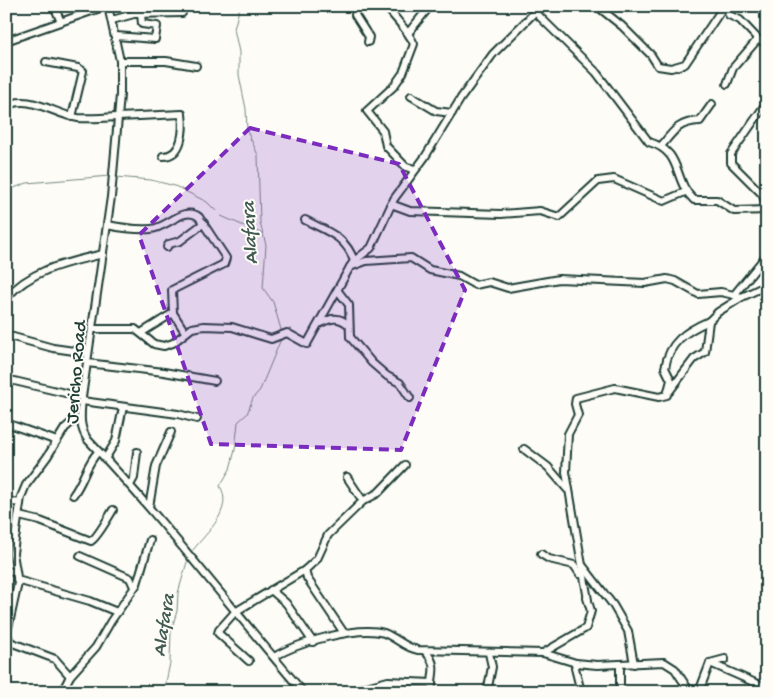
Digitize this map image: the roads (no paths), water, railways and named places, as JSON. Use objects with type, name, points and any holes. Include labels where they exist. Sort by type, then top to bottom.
[{"type":"street","points":[[54,6],[61,22]]},
{"type":"street","points":[[6,41],[107,6]]},
{"type":"street","name":"Jericho Road","points":[[107,6],[116,36],[120,61],[117,117],[107,225],[82,399],[80,419],[84,435],[149,507],[302,690]]},
{"type":"street","points":[[357,6],[356,15],[369,37],[368,42]]},
{"type":"street","points":[[386,6],[404,29],[409,32],[414,44],[403,72],[394,86],[367,111],[383,131],[386,146],[406,167],[415,169]]},
{"type":"street","points":[[409,32],[430,6]]},
{"type":"street","points":[[597,6],[616,20],[651,55],[656,64],[663,68],[685,64],[724,6],[729,15],[743,22],[758,38],[767,44]]},
{"type":"street","points":[[92,329],[127,329],[141,333],[154,344],[164,346],[173,343],[192,328],[204,326],[232,327],[270,338],[288,333],[307,344],[354,261],[371,248],[391,204],[452,113],[493,54],[534,9],[596,72],[648,142],[662,145],[675,160],[685,192],[694,200],[717,200],[734,211],[767,210]]},
{"type":"street","points":[[112,20],[141,14],[182,14]]},
{"type":"street","points":[[116,36],[156,39],[157,26],[142,24],[141,14]]},
{"type":"street","points":[[728,84],[734,68],[758,38]]},
{"type":"street","points":[[120,61],[166,62],[196,66]]},
{"type":"street","points":[[46,62],[82,67],[83,74],[72,117]]},
{"type":"street","points":[[411,96],[436,111],[452,113]]},
{"type":"street","points":[[767,102],[732,154],[731,164],[762,194],[767,205]]},
{"type":"street","points":[[6,107],[12,103],[31,103],[72,117],[182,114],[184,126],[178,148],[173,154],[163,156]]},
{"type":"street","points":[[662,145],[676,129],[686,122],[700,121],[712,104]]},
{"type":"street","points":[[391,204],[410,211],[501,214],[540,212],[559,217],[598,181],[614,179],[664,201],[685,192]]},
{"type":"street","points":[[107,225],[153,229],[190,213],[197,214],[226,258],[224,264],[174,287],[170,302],[172,312],[185,332]]},
{"type":"street","points":[[305,220],[326,229],[341,239],[351,252],[354,261]]},
{"type":"street","points":[[167,247],[169,244],[180,241],[204,224]]},
{"type":"street","points":[[734,295],[766,257],[767,240]]},
{"type":"street","points":[[6,298],[18,285],[35,274],[51,267],[103,254]]},
{"type":"street","points":[[350,268],[366,261],[411,258],[430,270],[459,276],[474,285],[489,282],[508,288],[559,279],[645,284],[667,279],[675,281],[698,294],[715,292],[742,297]]},
{"type":"street","points":[[667,395],[671,380],[665,368],[672,346],[693,328],[709,321],[718,312],[742,297],[767,285]]},
{"type":"street","points":[[338,291],[349,305],[350,337],[372,363],[400,384],[410,398]]},
{"type":"street","points":[[141,333],[172,312]]},
{"type":"street","points":[[319,324],[336,318],[342,319],[349,325]]},
{"type":"street","points":[[588,600],[574,514],[567,489],[566,450],[569,431],[578,415],[575,404],[576,398],[615,388],[660,397],[667,395],[694,360],[705,352],[709,321]]},
{"type":"street","points":[[6,336],[53,348],[88,353]]},
{"type":"street","points":[[86,363],[164,372],[215,381]]},
{"type":"street","points":[[6,379],[82,399],[197,418]]},
{"type":"street","points":[[105,458],[116,441],[123,407]]},
{"type":"street","points":[[70,676],[55,659],[13,644],[7,638],[17,580],[13,553],[20,503],[26,485],[68,425],[80,419]]},
{"type":"street","points":[[6,423],[57,441]]},
{"type":"street","points":[[149,507],[156,466],[171,432]]},
{"type":"street","points":[[524,449],[548,467],[567,489]]},
{"type":"street","points":[[74,495],[82,484],[90,462],[98,452]]},
{"type":"street","points":[[130,485],[134,478],[137,452]]},
{"type":"street","points":[[248,661],[218,634],[235,612],[305,570],[317,559],[328,535],[363,501],[378,493],[405,465]]},
{"type":"street","points":[[347,477],[363,501]]},
{"type":"street","points":[[6,501],[20,503]]},
{"type":"street","points":[[19,516],[40,521],[91,541],[96,538],[101,526],[113,510]]},
{"type":"street","points":[[6,533],[16,534]]},
{"type":"street","points":[[62,692],[70,676],[96,647],[140,579],[140,569],[150,540]]},
{"type":"street","points":[[541,554],[549,559],[576,566],[591,611],[586,628],[543,653]]},
{"type":"street","points":[[80,556],[130,578],[134,587]]},
{"type":"street","points":[[581,563],[613,605],[628,631],[634,664]]},
{"type":"street","points":[[305,570],[307,578],[344,634]]},
{"type":"street","points":[[6,571],[16,572]]},
{"type":"street","points":[[17,580],[28,585],[90,601],[117,612]]},
{"type":"street","points":[[271,590],[286,603],[312,642]]},
{"type":"street","points":[[274,658],[286,650],[355,630],[374,631],[386,634],[411,649],[489,653],[543,653],[576,663],[634,664],[664,662],[670,664],[675,669],[688,690],[678,692]]},
{"type":"street","points":[[425,650],[432,661],[434,670],[432,692]]},
{"type":"street","points":[[487,692],[492,667],[489,653]]},
{"type":"street","points":[[710,663],[725,659]]},
{"type":"street","points":[[576,663],[575,668],[581,692]]},
{"type":"street","points":[[710,663],[767,688]]},
{"type":"street","points":[[696,692],[700,689],[710,663]]},
{"type":"street","points":[[620,664],[620,692]]},
{"type":"street","points":[[355,690],[388,681],[432,683]]},
{"type":"street","points":[[66,686],[76,692]]},
{"type":"street","points":[[294,692],[302,690]]},
{"type":"waterway","name":"Alafara","points":[[240,6],[234,29],[239,52],[239,75],[246,109],[247,131],[258,155],[260,223],[266,245],[263,288],[273,302],[282,333]]},
{"type":"waterway","points":[[6,191],[27,183],[110,176]]},
{"type":"waterway","points":[[116,177],[151,180],[175,186],[207,202],[221,216],[263,234]]},
{"type":"waterway","name":"Alafara","points":[[193,550],[217,520],[221,512],[224,504],[220,486],[230,469],[235,450],[238,422],[247,414],[253,398],[260,390],[281,339]]},
{"type":"waterway","name":"Alafara","points":[[164,692],[170,663],[171,631],[177,611],[178,593],[187,562]]}]
